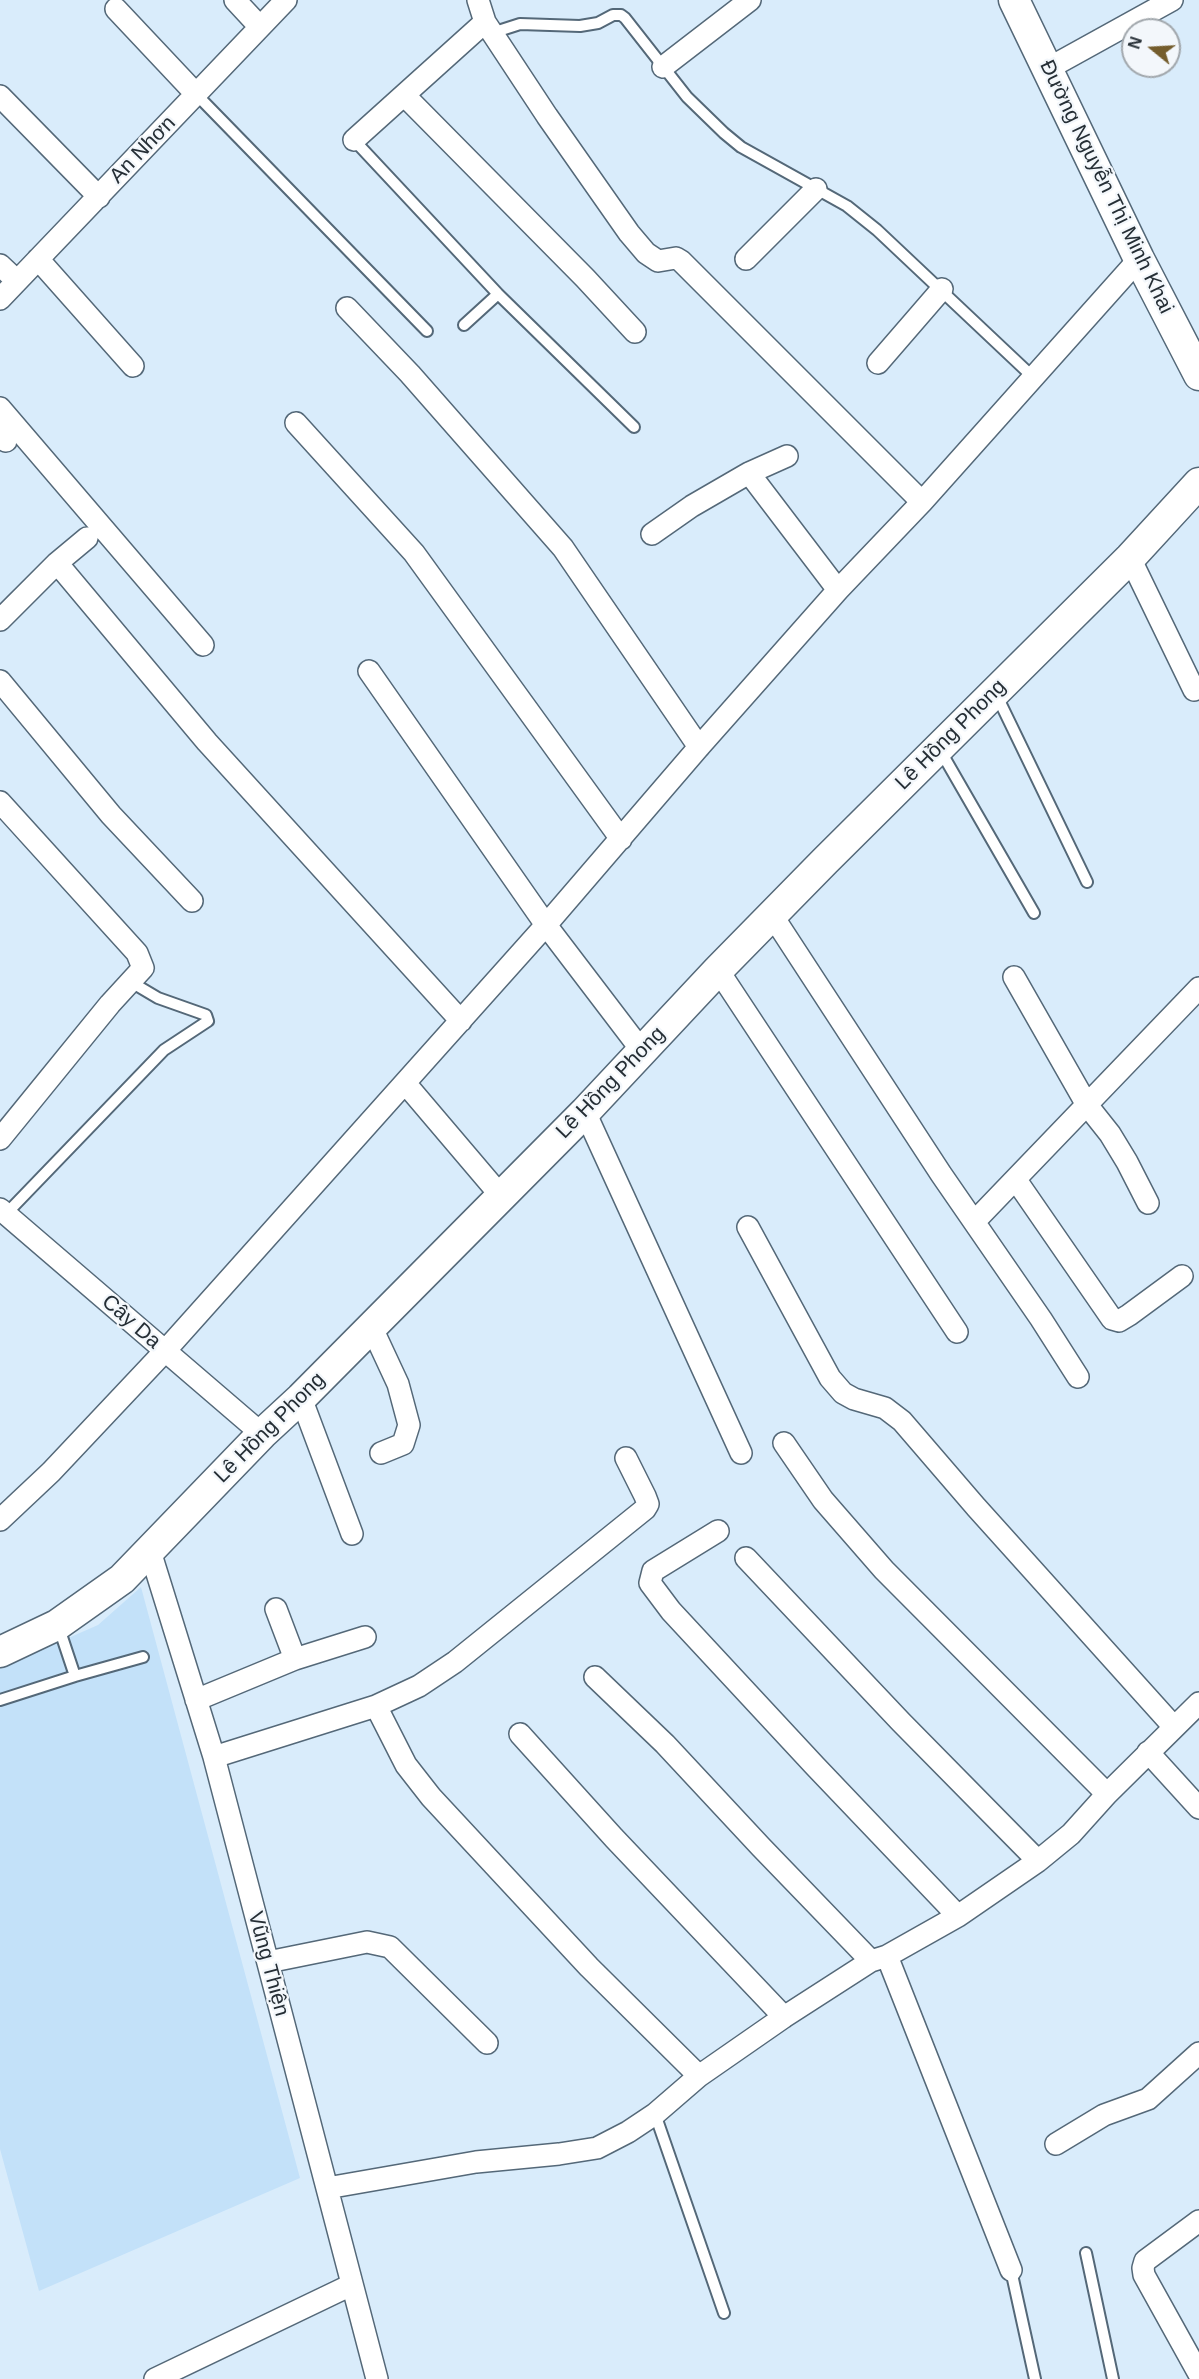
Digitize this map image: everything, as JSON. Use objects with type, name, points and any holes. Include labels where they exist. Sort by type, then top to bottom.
[{"type":"main road","name":"Đường Nguyễn Thị Minh Khai","points":[[1014,0],[1049,68],[1139,259],[1199,375]]},
{"type":"main road","name":"Lê Hồng Phong","points":[[0,1652],[57,1625],[122,1579],[262,1434],[301,1398],[585,1112],[772,915],[994,691],[1130,558],[1199,483]]},
{"type":"street","points":[[235,0],[260,27]]},
{"type":"street","name":"An Nhơn","points":[[0,299],[286,0]]},
{"type":"street","points":[[478,0],[488,27],[554,126],[646,253],[658,261],[676,258],[681,261],[922,502]]},
{"type":"street","points":[[663,67],[750,0]]},
{"type":"street","points":[[1049,68],[1172,0]]},
{"type":"street","points":[[116,9],[196,94]]},
{"type":"street","points":[[354,140],[488,27]]},
{"type":"street","points":[[0,96],[99,196]]},
{"type":"street","points":[[405,96],[585,278],[635,332]]},
{"type":"street","points":[[746,259],[816,189]]},
{"type":"street","points":[[38,259],[134,366]]},
{"type":"street","points":[[0,1520],[51,1472],[165,1351],[546,925],[838,590],[922,502],[1139,259]]},
{"type":"street","points":[[0,265],[17,280]]},
{"type":"street","points":[[878,363],[942,290]]},
{"type":"street","points":[[347,308],[410,374],[563,548],[699,747]]},
{"type":"street","points":[[0,408],[203,645]]},
{"type":"street","points":[[296,423],[414,553],[621,839]]},
{"type":"street","points":[[652,534],[692,506],[787,456]]},
{"type":"street","points":[[749,474],[838,590]]},
{"type":"street","points":[[0,620],[57,563],[87,538]]},
{"type":"street","points":[[1130,558],[1194,690]]},
{"type":"street","points":[[57,563],[207,742],[460,1021]]},
{"type":"street","points":[[369,671],[546,925],[642,1051]]},
{"type":"street","points":[[0,681],[111,815],[192,901]]},
{"type":"street","points":[[0,802],[137,953],[143,968],[110,1004],[0,1139]]},
{"type":"street","points":[[772,915],[941,1174],[975,1221],[1078,1377]]},
{"type":"street","points":[[718,970],[957,1332]]},
{"type":"street","points":[[1014,977],[1087,1105],[1110,1134],[1148,1203]]},
{"type":"street","points":[[975,1221],[1199,988]]},
{"type":"street","points":[[405,1083],[501,1196]]},
{"type":"street","points":[[585,1112],[741,1453]]},
{"type":"street","points":[[1016,1180],[1112,1319],[1119,1321],[1129,1316],[1182,1276]]},
{"type":"street","name":"Cây Da","points":[[3,1212],[262,1434]]},
{"type":"street","points":[[748,1227],[830,1378],[843,1393],[854,1399],[885,1408],[902,1421],[976,1508],[1174,1727]]},
{"type":"street","points":[[371,1326],[398,1384],[409,1425],[403,1444],[381,1453]]},
{"type":"street","points":[[301,1398],[352,1534]]},
{"type":"street","points":[[784,1443],[823,1500],[876,1561],[1107,1794]]},
{"type":"street","points":[[214,1757],[376,1706],[419,1686],[455,1662],[645,1509],[648,1504],[626,1458]]},
{"type":"street","points":[[718,1531],[652,1571],[650,1583],[671,1611],[958,1916]]},
{"type":"street","name":"Vũng Thiện","points":[[150,1551],[214,1757],[377,2379]]},
{"type":"street","points":[[746,1558],[1038,1861]]},
{"type":"street","points":[[276,1609],[295,1659]]},
{"type":"street","points":[[196,1700],[295,1659],[365,1637]]},
{"type":"street","points":[[595,1677],[665,1744],[760,1847],[879,1959],[1011,2270]]},
{"type":"street","points":[[327,2188],[476,2162],[597,2148],[628,2132],[656,2114],[699,2076],[784,2017],[879,1959],[958,1916],[1038,1861],[1071,1834],[1148,1752],[1199,1703]]},
{"type":"street","points":[[376,1706],[406,1765],[430,1797],[589,1967],[699,2076]]},
{"type":"street","points":[[520,1734],[614,1838],[784,2017]]},
{"type":"street","points":[[1148,1752],[1199,1808]]},
{"type":"street","points":[[268,1962],[367,1942],[390,1947],[487,2043]]},
{"type":"street","points":[[1056,2144],[1104,2115],[1148,2099],[1199,2054]]},
{"type":"street","points":[[1196,2361],[1144,2275],[1143,2268],[1145,2261],[1199,2221]]},
{"type":"street","points":[[155,2379],[351,2285]]},
{"type":"lane","points":[[488,27],[520,24],[580,26],[598,22],[613,15],[626,18],[687,97],[741,147],[847,206],[877,230],[1034,378]]},
{"type":"lane","points":[[196,94],[427,331]]},
{"type":"lane","points":[[354,140],[498,294],[634,427]]},
{"type":"lane","points":[[464,325],[498,294]]},
{"type":"lane","points":[[994,691],[1087,882]]},
{"type":"lane","points":[[939,747],[1034,913]]},
{"type":"lane","points":[[3,1212],[164,1050],[208,1021],[206,1015],[158,998],[130,982]]},
{"type":"lane","points":[[57,1625],[75,1676]]},
{"type":"lane","points":[[0,1700],[143,1657]]},
{"type":"lane","points":[[656,2114],[724,2313]]},
{"type":"lane","points":[[1086,2253],[1113,2379]]},
{"type":"lane","points":[[1011,2270],[1035,2379]]},
{"type":"shaded area","points":[[141,1587],[300,2178],[39,2291],[0,2149],[0,1668],[98,1625]]}]
